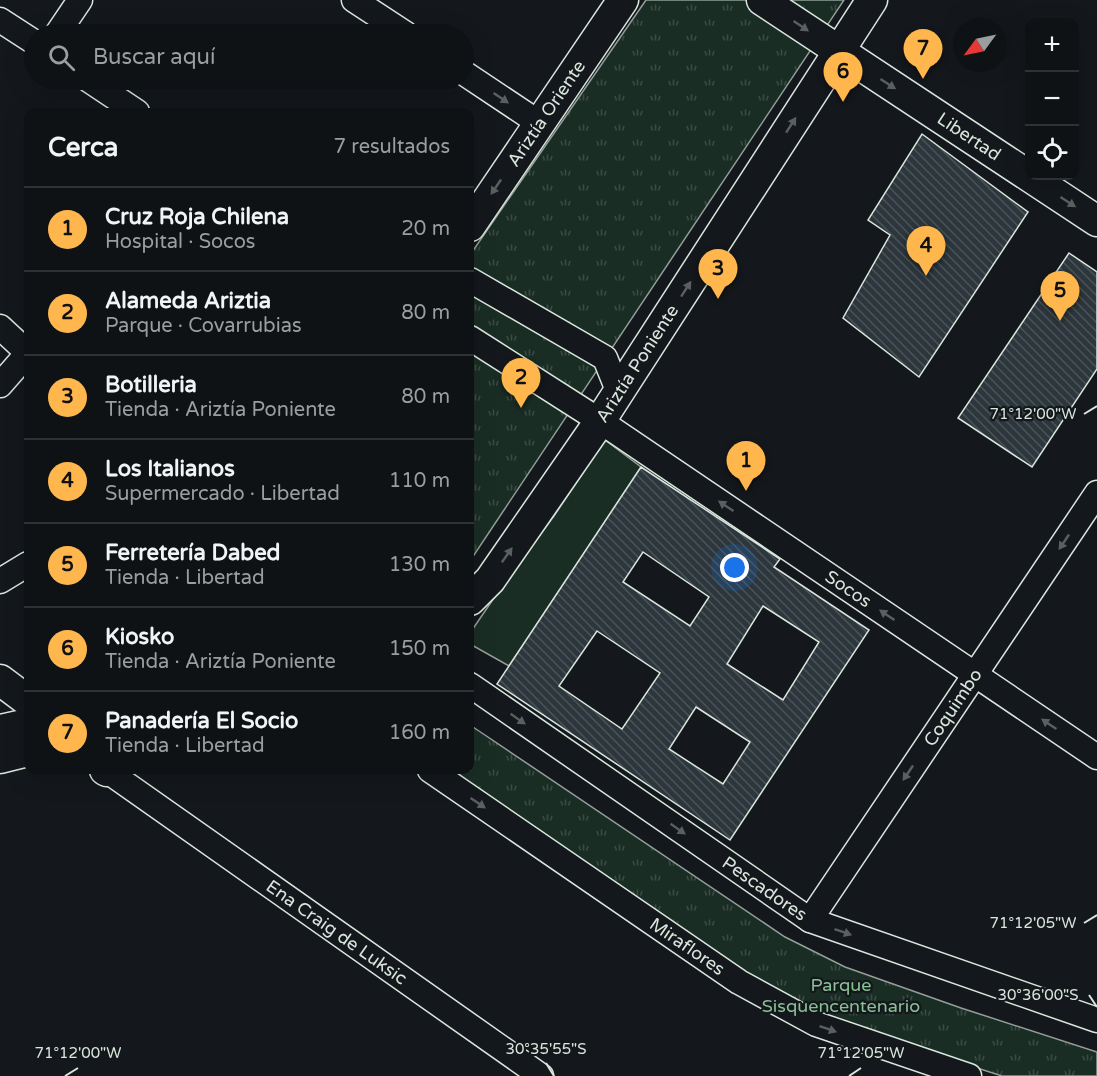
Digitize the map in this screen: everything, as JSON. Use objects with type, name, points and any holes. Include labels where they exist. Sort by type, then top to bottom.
[{"type":"main road","name":"Ariztía Oriente","points":[[474,220],[623,0]]},
{"type":"main road","name":"Libertad","points":[[762,0],[1097,221]]},
{"type":"main road","name":"Ariztía Poniente","points":[[474,596],[490,580],[619,393],[872,0]]},
{"type":"main road","points":[[0,680],[24,698]]},
{"type":"main road","points":[[0,709],[24,702]]},
{"type":"main road","points":[[13,748],[24,730]]},
{"type":"street","points":[[64,24],[80,0]]},
{"type":"street","points":[[354,0],[391,24]]},
{"type":"street","points":[[0,20],[24,36]]},
{"type":"street","points":[[474,80],[539,123]]},
{"type":"street","points":[[104,90],[131,108]]},
{"type":"street","points":[[474,282],[605,357],[619,393]]},
{"type":"street","points":[[0,327],[24,349]]},
{"type":"street","name":"Socos","points":[[474,341],[600,421],[1097,757]]},
{"type":"street","points":[[0,385],[24,358]]},
{"type":"street","name":"Coquimbo","points":[[810,920],[1097,493]]},
{"type":"street","points":[[0,581],[24,566]]},
{"type":"street","name":"Pescadores","points":[[474,689],[810,920],[1097,1020]]},
{"type":"street","name":"Ena Craig de Luksic","points":[[115,774],[541,1076]]},
{"type":"street","name":"Miraflores","points":[[436,774],[740,982],[816,1024],[969,1076]]},
{"type":"green space","points":[[646,0],[844,0],[474,555],[474,249]]},
{"type":"green space","points":[[605,440],[641,467],[509,666],[474,646],[474,627]]},
{"type":"green space","name":"Parque Sisquencentenario","points":[[474,728],[785,937],[845,967],[1097,1052],[1097,1076],[1002,1076],[831,1021],[744,976],[458,774],[474,774]]},
{"type":"building","points":[[922,134],[1028,212],[919,377],[843,318],[890,235],[868,220]]},
{"type":"building","points":[[1069,253],[1097,272],[1097,369],[1032,467],[958,418]]},
{"type":"building","points":[[641,467],[780,559],[774,567],[869,630],[730,840],[497,684]],"holes":[[[643,552],[709,597],[690,626],[623,582]],[[763,606],[819,642],[783,700],[727,664]],[[597,631],[660,673],[622,729],[559,686]],[[696,707],[750,742],[723,784],[669,749]]]},
{"type":"place","name":"Panadería El Socio","points":[[923,79]]},
{"type":"place","name":"Kiosko","points":[[843,102]]},
{"type":"place","name":"Los Italianos","points":[[926,276]]},
{"type":"place","name":"Botilleria","points":[[718,299]]},
{"type":"place","name":"Ferretería Dabed","points":[[1060,321]]},
{"type":"place","name":"Alameda Ariztia","points":[[521,408]]},
{"type":"place","name":"Cruz Roja Chilena","points":[[746,491]]}]
